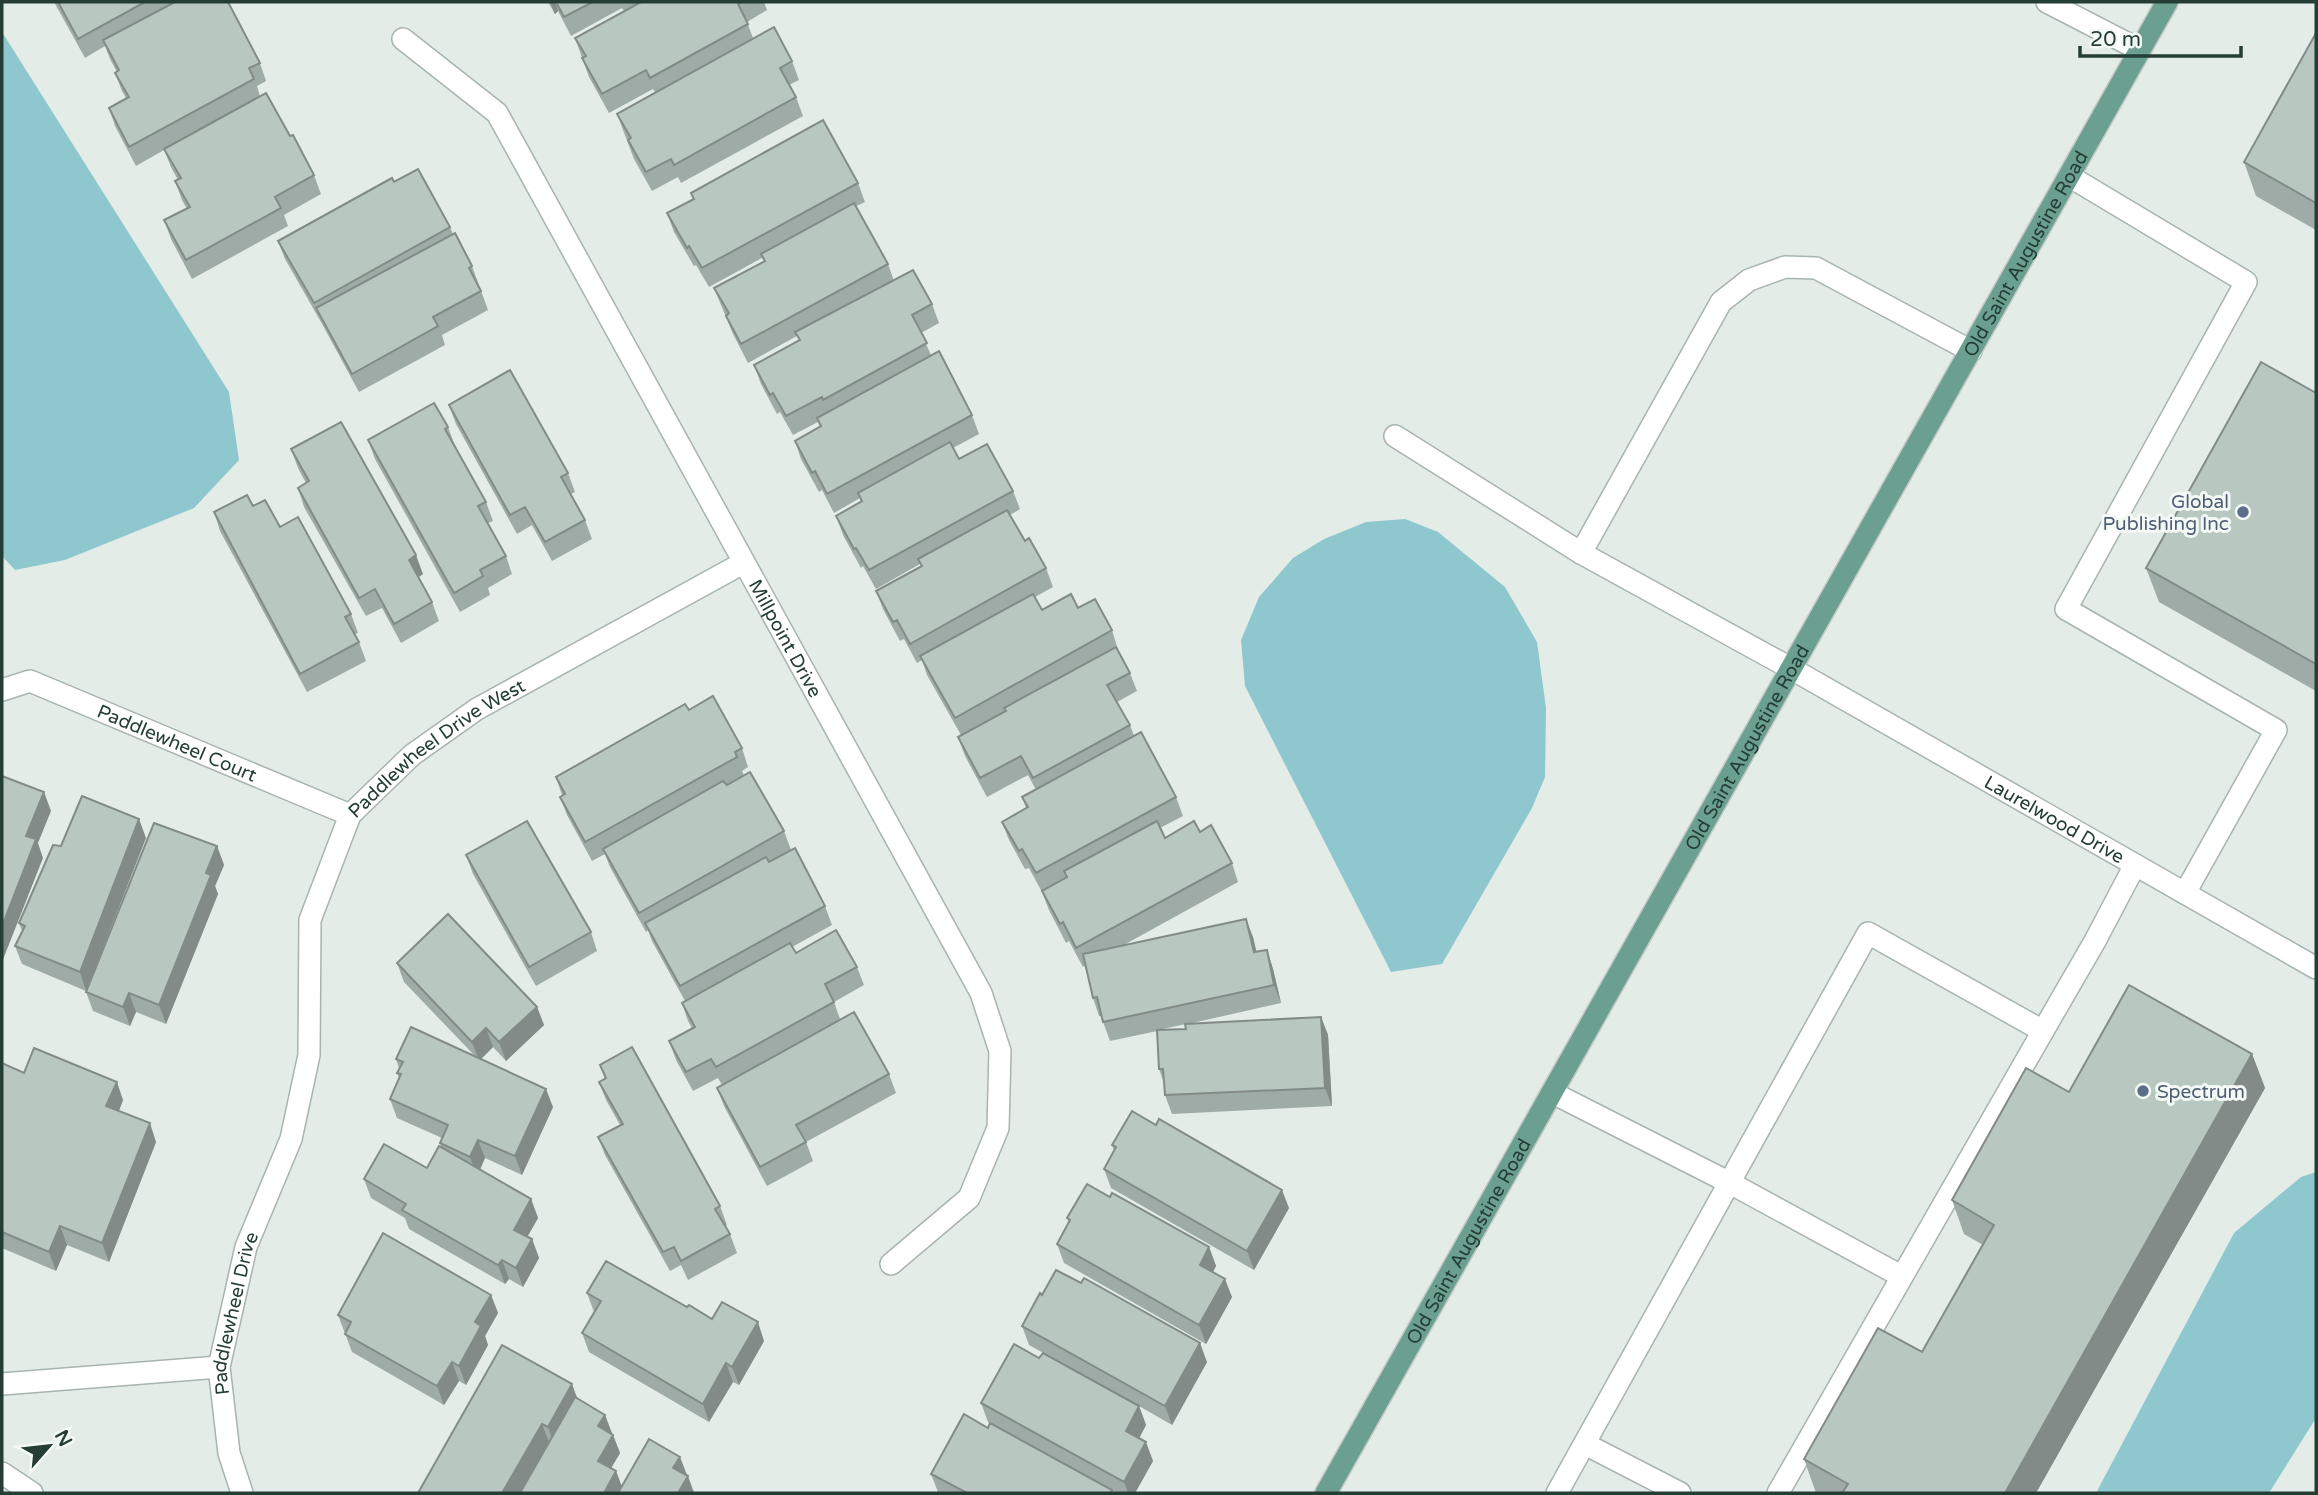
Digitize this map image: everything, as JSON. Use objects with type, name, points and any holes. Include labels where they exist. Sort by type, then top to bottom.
[{"type":"main road","name":"Old Saint Augustine Road","points":[[1326,1493],[2167,2]]},
{"type":"street","points":[[2047,2],[2140,50]]},
{"type":"street","name":"Millpoint Drive","points":[[403,40],[497,113],[981,993],[1000,1051],[998,1128],[970,1198],[891,1264]]},
{"type":"street","points":[[2069,176],[2246,282],[2066,608],[2276,730],[2185,892]]},
{"type":"street","points":[[1581,553],[1721,302],[1749,280],[1785,267],[1816,268],[1971,351]]},
{"type":"street","name":"Laurelwood Drive","points":[[1395,436],[1581,553],[1792,669],[2316,968]]},
{"type":"street","name":"Paddlewheel Drive West","points":[[290,1139],[309,1055],[310,920],[350,815],[412,755],[477,709],[743,563]]},
{"type":"street","name":"Paddlewheel Court","points":[[2,690],[30,681],[350,815]]},
{"type":"street","points":[[1778,1493],[2095,942],[2135,865]]},
{"type":"street","points":[[1557,1493],[1868,933],[2043,1031]]},
{"type":"street","points":[[1553,1093],[1730,1183],[1901,1276]]},
{"type":"street","name":"Paddlewheel Drive","points":[[242,1493],[229,1453],[219,1367],[246,1247],[290,1139]]},
{"type":"street","points":[[2,1384],[219,1367]]},
{"type":"street","points":[[1585,1444],[1679,1493]]},
{"type":"street","points":[[2,1473],[32,1493]]},
{"type":"water","points":[[2,32],[229,392],[239,460],[194,508],[65,560],[15,570],[2,556]]},
{"type":"water","points":[[1405,519],[1438,532],[1505,587],[1537,642],[1546,708],[1545,777],[1532,808],[1442,964],[1391,972],[1245,686],[1241,640],[1259,597],[1293,558],[1324,539],[1366,522]]},
{"type":"water","points":[[2316,1172],[2316,1418],[2269,1493],[2096,1493],[2234,1233],[2301,1177]]},
{"type":"building","points":[[58,2],[145,2],[78,39]]},
{"type":"building","points":[[175,2],[228,2],[260,63],[249,68],[254,79],[129,147],[109,108],[129,97],[115,73],[119,70],[103,40]]},
{"type":"building","points":[[556,2],[593,2],[564,17]]},
{"type":"building","points":[[641,2],[742,2],[738,4],[748,24],[650,78],[646,70],[602,94],[582,58],[586,56],[575,38]]},
{"type":"building","points":[[774,27],[792,61],[780,68],[796,97],[674,165],[671,159],[646,172],[617,114]]},
{"type":"building","points":[[2316,33],[2316,203],[2244,162]]},
{"type":"building","points":[[266,93],[314,175],[275,197],[281,208],[186,260],[164,220],[190,207],[175,181],[181,178],[164,149]]},
{"type":"building","points":[[823,120],[858,183],[702,268],[667,213],[694,199],[691,193]]},
{"type":"building","points":[[418,169],[450,227],[314,303],[278,241],[392,178],[394,182]]},
{"type":"building","points":[[854,203],[888,264],[741,344],[726,316],[729,313],[714,288],[765,261],[761,254]]},
{"type":"building","points":[[455,233],[481,291],[433,317],[438,326],[352,374],[316,308]]},
{"type":"building","points":[[913,270],[932,304],[912,315],[927,343],[823,400],[822,397],[786,416],[773,393],[770,395],[754,365],[800,340],[795,332]]},
{"type":"building","points":[[939,351],[972,415],[827,494],[795,441],[821,426],[817,418]]},
{"type":"building","points":[[2261,362],[2316,393],[2316,664],[2146,568]]},
{"type":"building","points":[[510,370],[568,473],[561,477],[585,520],[545,542],[525,507],[510,515],[449,405]]},
{"type":"building","points":[[434,403],[448,427],[445,429],[486,502],[478,506],[506,556],[480,570],[483,576],[454,593],[368,440]]},
{"type":"building","points":[[341,422],[416,555],[409,560],[432,602],[394,624],[375,589],[359,598],[298,488],[309,481],[291,449]]},
{"type":"building","points":[[950,442],[959,459],[987,444],[1013,491],[869,570],[836,516],[862,501],[858,493]]},
{"type":"building","points":[[247,495],[253,506],[265,500],[280,527],[298,517],[351,614],[345,617],[359,642],[300,674],[214,512]]},
{"type":"building","points":[[1007,510],[1025,541],[1029,538],[1046,568],[910,644],[897,620],[893,622],[876,591],[922,566],[918,559]]},
{"type":"building","points":[[1033,594],[1042,610],[1071,594],[1078,608],[1095,599],[1112,630],[955,718],[920,656]]},
{"type":"building","points":[[1116,647],[1130,673],[1107,685],[1130,725],[1033,778],[1021,756],[980,778],[958,737],[1006,711],[1004,708]]},
{"type":"building","points":[[713,696],[742,748],[735,752],[737,757],[585,842],[560,797],[565,794],[556,777],[685,704],[689,710]]},
{"type":"building","points":[[1141,732],[1176,797],[1036,873],[1002,822],[1028,807],[1022,797]]},
{"type":"building","points":[[750,772],[784,831],[639,913],[603,849],[723,781],[727,785]]},
{"type":"building","points":[[2,776],[44,792],[26,836],[36,839],[2,926]]},
{"type":"building","points":[[82,796],[139,819],[80,972],[15,946],[25,926],[19,923],[53,845],[61,846]]},
{"type":"building","points":[[527,821],[591,932],[529,967],[466,855]]},
{"type":"building","points":[[1157,821],[1165,838],[1194,821],[1200,832],[1211,825],[1232,863],[1076,948],[1063,922],[1060,924],[1042,891],[1067,877],[1064,871]]},
{"type":"building","points":[[154,823],[217,846],[206,873],[211,875],[159,1005],[129,993],[123,1007],[86,992]]},
{"type":"building","points":[[795,848],[825,906],[680,986],[645,923],[766,857],[769,862]]},
{"type":"building","points":[[448,914],[537,1007],[499,1042],[486,1028],[472,1042],[397,963]]},
{"type":"building","points":[[1246,919],[1254,952],[1267,950],[1274,985],[1103,1022],[1097,997],[1093,998],[1083,954]]},
{"type":"building","points":[[836,930],[857,967],[825,984],[834,1002],[716,1067],[711,1059],[686,1072],[669,1041],[695,1027],[682,1003],[790,943],[796,953]]},
{"type":"building","points":[[2129,985],[2252,1054],[2005,1493],[1842,1493],[1848,1484],[1804,1459],[1878,1328],[1922,1352],[1994,1225],[1952,1200],[2026,1068],[2069,1092]]},
{"type":"building","points":[[854,1012],[889,1074],[796,1125],[806,1142],[760,1167],[717,1088]]},
{"type":"building","points":[[1321,1017],[1325,1088],[1165,1095],[1163,1069],[1159,1069],[1157,1030],[1186,1029],[1185,1024]]},
{"type":"building","points":[[411,1027],[546,1089],[515,1156],[478,1140],[470,1157],[440,1143],[448,1125],[390,1099],[403,1062],[396,1059]]},
{"type":"building","points":[[632,1047],[720,1206],[715,1209],[730,1234],[681,1261],[674,1247],[663,1252],[598,1137],[623,1124],[599,1082],[606,1078],[600,1065]]},
{"type":"building","points":[[34,1048],[117,1082],[106,1106],[150,1123],[102,1243],[60,1226],[49,1252],[2,1232],[2,1063],[24,1073]]},
{"type":"building","points":[[1132,1111],[1156,1125],[1159,1119],[1282,1190],[1247,1251],[1104,1169],[1116,1147],[1112,1145]]},
{"type":"building","points":[[384,1144],[427,1168],[439,1146],[531,1199],[514,1230],[532,1239],[516,1268],[502,1260],[498,1265],[402,1210],[406,1204],[364,1179]]},
{"type":"building","points":[[1087,1184],[1110,1197],[1112,1193],[1209,1247],[1200,1265],[1225,1279],[1199,1325],[1057,1244],[1070,1220],[1067,1218]]},
{"type":"building","points":[[383,1233],[491,1295],[475,1322],[481,1326],[459,1366],[452,1362],[437,1386],[345,1334],[351,1322],[338,1315]]},
{"type":"building","points":[[606,1261],[712,1319],[722,1302],[758,1322],[732,1367],[726,1363],[703,1404],[582,1333],[601,1301],[587,1293]]},
{"type":"building","points":[[1056,1270],[1081,1283],[1084,1278],[1200,1343],[1165,1406],[1022,1326]]},
{"type":"building","points":[[1014,1344],[1039,1358],[1043,1353],[1139,1406],[1126,1431],[1146,1442],[1124,1482],[981,1403]]},
{"type":"building","points":[[502,1345],[572,1384],[548,1427],[542,1424],[502,1493],[418,1493]]},
{"type":"building","points":[[575,1397],[605,1415],[598,1426],[613,1435],[598,1461],[616,1471],[604,1493],[520,1493]]},
{"type":"building","points":[[964,1414],[988,1428],[990,1423],[1112,1490],[1111,1493],[967,1493],[931,1474]]},
{"type":"building","points":[[649,1439],[680,1457],[673,1468],[688,1476],[678,1493],[618,1493]]},
{"type":"place","name":"Global Publishing Inc","points":[[2243,512]]},
{"type":"place","name":"Spectrum","points":[[2143,1091]]}]
